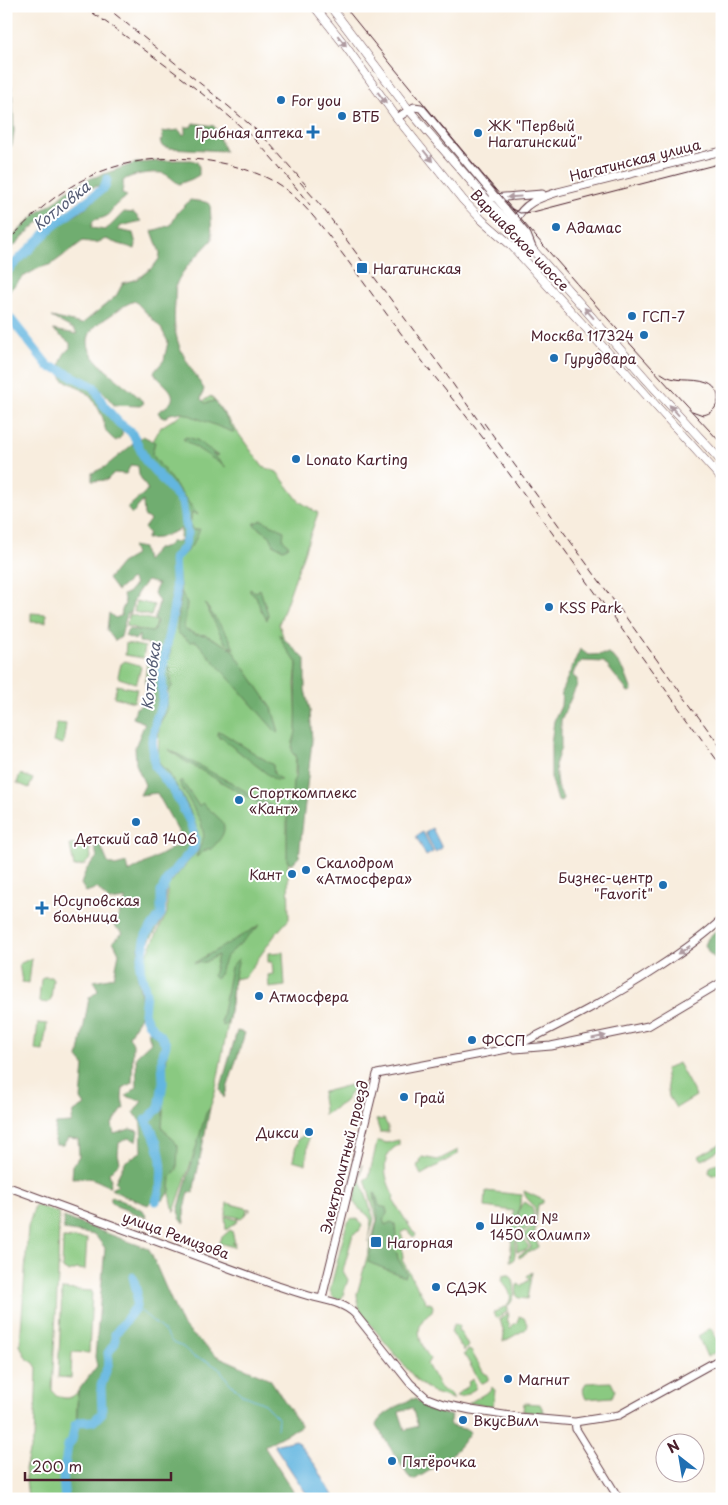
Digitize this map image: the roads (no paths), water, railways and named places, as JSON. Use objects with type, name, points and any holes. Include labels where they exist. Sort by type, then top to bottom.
[{"type":"main road","name":"Варшавское шоссе","points":[[314,6],[397,118],[476,214],[512,246],[722,479]]},
{"type":"main road","name":"Варшавское шоссе","points":[[330,6],[409,110],[491,199],[659,394],[722,462]]},
{"type":"street","points":[[397,118],[409,110]]},
{"type":"street","name":"Нагатинская улица","points":[[555,193],[722,151]]},
{"type":"street","points":[[491,199],[555,193]]},
{"type":"street","points":[[515,222],[521,210],[530,202],[555,193]]},
{"type":"street","points":[[491,199],[527,235],[533,250]]},
{"type":"street","name":"Электролитный проезд","points":[[322,1298],[377,1074],[508,1049],[628,988],[705,936],[722,919]]},
{"type":"street","points":[[508,1049],[551,1046],[648,1026],[722,982]]},
{"type":"street","points":[[551,1028],[544,1040],[551,1046]]},
{"type":"street","name":"улица Ремизова","points":[[6,1186],[278,1286],[307,1296],[322,1298],[351,1310],[418,1391],[432,1400],[484,1412],[575,1422],[619,1415],[722,1358]]},
{"type":"street","name":"улица Ремизова","points":[[6,1192],[23,1192]]},
{"type":"street","points":[[575,1422],[576,1430],[619,1499]]},
{"type":"water","points":[[432,828],[442,848],[435,852],[425,832]]},
{"type":"water","points":[[423,832],[433,852],[426,856],[416,836]]},
{"type":"water","points":[[296,1440],[316,1466],[335,1499],[310,1499],[274,1445]]},
{"type":"waterway","name":"Котловка","points":[[6,272],[51,228],[105,187],[107,179]]},
{"type":"waterway","name":"Котловка","points":[[6,313],[49,367],[58,369],[94,387],[104,406],[135,438],[145,460],[182,502],[186,527]]},
{"type":"waterway","name":"Котловка","points":[[156,1201],[161,1180],[161,1159],[159,1149],[146,1120],[159,1108],[163,1083],[162,1057],[166,1044],[148,1023],[144,1013],[146,993],[140,968],[146,935],[161,914],[161,892],[168,878],[194,848],[195,838],[190,822],[175,793],[155,766],[152,741],[156,720],[163,700],[162,672],[176,595],[174,559],[184,547],[188,533]]},
{"type":"waterway","name":"Котловка","points":[[65,1499],[63,1479],[68,1445],[72,1440],[75,1425],[79,1422],[94,1421],[102,1413],[101,1386],[109,1362],[108,1353],[115,1343],[115,1334],[136,1307],[137,1293],[133,1277]]},
{"type":"waterway","points":[[136,1307],[162,1329],[173,1343],[183,1347],[194,1357],[207,1361],[220,1369],[228,1381],[241,1394],[263,1403],[278,1418],[277,1429]]},
{"type":"tram line","points":[[344,6],[529,229],[722,444]]},
{"type":"tram line","points":[[512,209],[520,213],[533,212],[722,163]]},
{"type":"tram line","points":[[661,373],[672,378],[701,381],[716,389],[718,399],[713,410],[703,415],[692,411]]},
{"type":"railway","points":[[83,6],[172,70],[235,122],[270,156],[310,205]]},
{"type":"railway","points":[[105,6],[262,135],[306,185]]},
{"type":"railway","points":[[6,244],[37,212],[72,186],[94,174],[117,166],[141,161],[166,158],[216,162],[263,176],[286,190],[297,199],[325,230],[406,340],[483,438],[722,767]]},
{"type":"railway","points":[[300,182],[322,207],[441,367],[485,430]]},
{"type":"railway","points":[[484,423],[722,749]]},
{"type":"place","name":"For you","points":[[281,100]]},
{"type":"place","name":"ВТБ","points":[[342,116]]},
{"type":"place","name":"Грибная аптека","points":[[313,132]]},
{"type":"place","name":"ЖК \"Первый Нагатинский\"","points":[[478,133]]},
{"type":"place","name":"Адамас","points":[[556,227]]},
{"type":"place","name":"Нагатинская","points":[[362,268]]},
{"type":"place","name":"ГСП-7","points":[[632,316]]},
{"type":"place","name":"Москва 117324","points":[[644,335]]},
{"type":"place","name":"Гурудвара","points":[[554,358]]},
{"type":"place","name":"Lonato Karting","points":[[296,459]]},
{"type":"place","name":"KSS Park","points":[[549,607]]},
{"type":"place","name":"Спорткомплекс «Кант»","points":[[239,800]]},
{"type":"place","name":"Детский сад 1406","points":[[136,822]]},
{"type":"place","name":"Скалодром «Атмосфера»","points":[[306,870]]},
{"type":"place","name":"Кант","points":[[292,874]]},
{"type":"place","name":"Бизнес-центр \"Favorit\"","points":[[663,885]]},
{"type":"place","name":"Юсуповская больница","points":[[42,908]]},
{"type":"place","name":"Атмосфера","points":[[259,996]]},
{"type":"place","name":"ФССП","points":[[472,1040]]},
{"type":"place","name":"Грай","points":[[404,1097]]},
{"type":"place","name":"Дикси","points":[[309,1132]]},
{"type":"place","name":"Школа № 1450 «Олимп»","points":[[480,1226]]},
{"type":"place","name":"Нагорная","points":[[376,1242]]},
{"type":"place","name":"СДЭК","points":[[436,1287]]},
{"type":"place","name":"Магнит","points":[[508,1379]]},
{"type":"place","name":"ВкусВилл","points":[[463,1420]]},
{"type":"place","name":"Пятёрочка","points":[[392,1461]]}]
